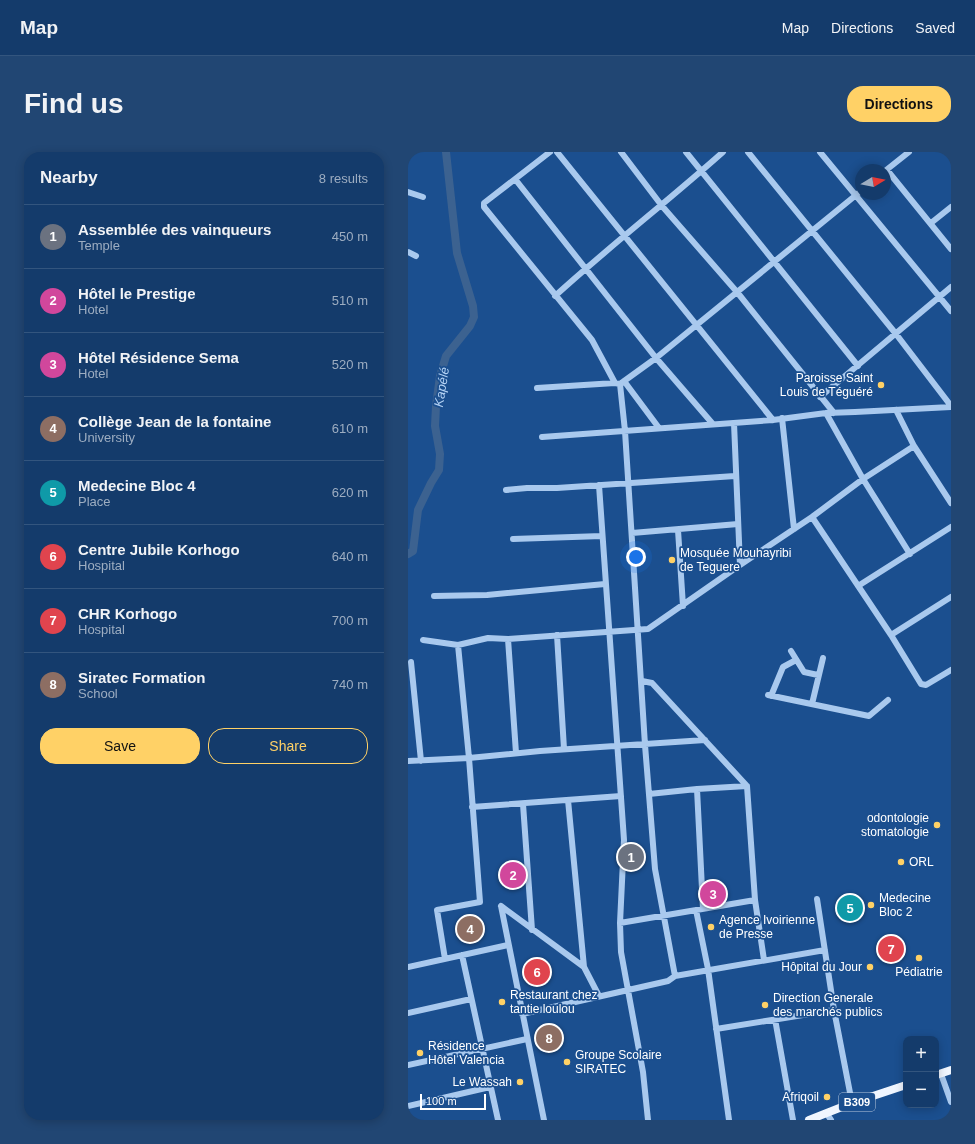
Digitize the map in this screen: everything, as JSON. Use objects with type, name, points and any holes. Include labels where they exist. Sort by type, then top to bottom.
[{"type":"main road","points":[[939,1075],[951,1070]]},
{"type":"main road","name":"B309","points":[[809,1120],[829,1117],[852,1103],[903,1086]]},
{"type":"street","points":[[550,152],[484,203],[484,208],[592,340],[619,382],[660,428]]},
{"type":"street","points":[[557,152],[773,420]]},
{"type":"street","points":[[620,152],[662,206],[737,292],[834,413]]},
{"type":"street","points":[[686,152],[858,366]]},
{"type":"street","points":[[555,296],[624,235],[662,206],[723,152]]},
{"type":"street","points":[[748,152],[896,334],[951,407]]},
{"type":"street","points":[[820,152],[855,189]]},
{"type":"street","points":[[891,166],[908,152]]},
{"type":"street","points":[[891,176],[951,249]]},
{"type":"street","points":[[515,179],[656,358],[712,424]]},
{"type":"street","points":[[408,192],[423,197]]},
{"type":"street","points":[[537,388],[619,382],[656,358],[855,196]]},
{"type":"street","points":[[864,200],[951,311]]},
{"type":"street","points":[[930,224],[951,207]]},
{"type":"street","points":[[408,252],[416,256]]},
{"type":"street","points":[[820,397],[951,287]]},
{"type":"street","points":[[619,382],[629,484],[637,629],[655,868],[675,976]]},
{"type":"street","points":[[542,437],[773,420],[826,412],[834,413],[951,407]]},
{"type":"street","points":[[896,410],[914,446],[951,503]]},
{"type":"street","points":[[826,412],[863,479],[910,554]]},
{"type":"street","points":[[782,418],[794,529]]},
{"type":"street","points":[[734,423],[735,476],[740,564]]},
{"type":"street","points":[[423,640],[458,645],[488,638],[508,639],[648,629],[683,606],[740,564],[794,529],[863,479],[914,446]]},
{"type":"street","points":[[506,490],[629,484],[735,476]]},
{"type":"street","points":[[599,485],[624,840],[620,952],[643,1072],[648,1120]]},
{"type":"street","points":[[812,516],[891,635],[922,685],[926,685],[951,670]]},
{"type":"street","points":[[632,533],[738,524]]},
{"type":"street","points":[[858,586],[951,527]]},
{"type":"street","points":[[678,530],[683,606]]},
{"type":"street","points":[[513,539],[602,536]]},
{"type":"street","points":[[434,596],[488,595],[605,584]]},
{"type":"street","points":[[891,635],[951,597]]},
{"type":"street","points":[[557,635],[564,750]]},
{"type":"street","points":[[508,639],[516,753]]},
{"type":"street","points":[[445,959],[437,910],[480,902],[469,758],[458,645]]},
{"type":"street","points":[[791,651],[804,672],[818,675]]},
{"type":"street","points":[[812,704],[823,658]]},
{"type":"street","points":[[796,660],[783,666],[770,695],[869,716],[888,700]]},
{"type":"street","points":[[411,662],[421,761]]},
{"type":"street","points":[[642,680],[652,683],[747,786],[755,900],[764,960]]},
{"type":"street","points":[[408,761],[469,758],[516,753],[705,740]]},
{"type":"street","points":[[649,794],[747,786]]},
{"type":"street","points":[[697,789],[704,909]]},
{"type":"street","points":[[472,807],[621,796]]},
{"type":"street","points":[[568,800],[584,967],[600,996]]},
{"type":"street","points":[[523,804],[532,930]]},
{"type":"street","points":[[817,899],[834,1010],[852,1103]]},
{"type":"street","points":[[620,923],[755,900]]},
{"type":"street","points":[[544,1120],[501,906],[584,967]]},
{"type":"street","points":[[696,910],[708,969],[729,1120]]},
{"type":"street","points":[[408,967],[508,945]]},
{"type":"street","points":[[522,1014],[668,981],[675,976],[708,969],[825,950]]},
{"type":"street","points":[[462,955],[498,1120]]},
{"type":"street","points":[[408,1013],[471,999]]},
{"type":"street","points":[[716,1029],[834,1010]]},
{"type":"street","points":[[775,1019],[793,1120]]},
{"type":"street","points":[[408,1065],[527,1039]]},
{"type":"street","points":[[939,1075],[951,1102]]},
{"type":"street","points":[[408,1106],[490,1086]]},
{"type":"waterway","name":"Kapélé","points":[[408,554],[413,551],[418,510],[439,470],[440,454],[435,426],[440,376],[446,356],[470,326],[474,317],[473,306],[457,253],[446,152]]},
{"type":"place","name":"Paroisse Saint Louis de Téguéré","points":[[881,385]]},
{"type":"place","name":"Mosquée Mouhayribi de Teguere","points":[[672,560]]},
{"type":"place","name":"odontologie stomatologie","points":[[937,825]]},
{"type":"place","name":"Assemblée des vainqueurs","points":[[631,857]]},
{"type":"place","name":"ORL","points":[[901,862]]},
{"type":"place","name":"Hôtel le Prestige","points":[[513,875]]},
{"type":"place","name":"Hôtel Résidence Sema","points":[[713,894]]},
{"type":"place","name":"Medecine Bloc 2","points":[[871,905]]},
{"type":"place","name":"Medecine Bloc 4","points":[[850,908]]},
{"type":"place","name":"Agence Ivoirienne de Presse","points":[[711,927]]},
{"type":"place","name":"Collège Jean de la fontaine","points":[[470,929]]},
{"type":"place","name":"CHR Korhogo","points":[[891,949]]},
{"type":"place","name":"Pédiatrie","points":[[919,958]]},
{"type":"place","name":"Hôpital du Jour","points":[[870,967]]},
{"type":"place","name":"Centre Jubile Korhogo","points":[[537,972]]},
{"type":"place","name":"Restaurant chez tantie loulou","points":[[502,1002]]},
{"type":"place","name":"Direction Generale des marchés publics","points":[[765,1005]]},
{"type":"place","name":"Siratec Formation","points":[[549,1038]]},
{"type":"place","name":"Résidence Hôtel Valencia","points":[[420,1053]]},
{"type":"place","name":"Groupe Scolaire SIRATEC","points":[[567,1062]]},
{"type":"place","name":"Le Wassah","points":[[520,1082]]},
{"type":"place","name":"Afriqoil","points":[[827,1097]]}]
